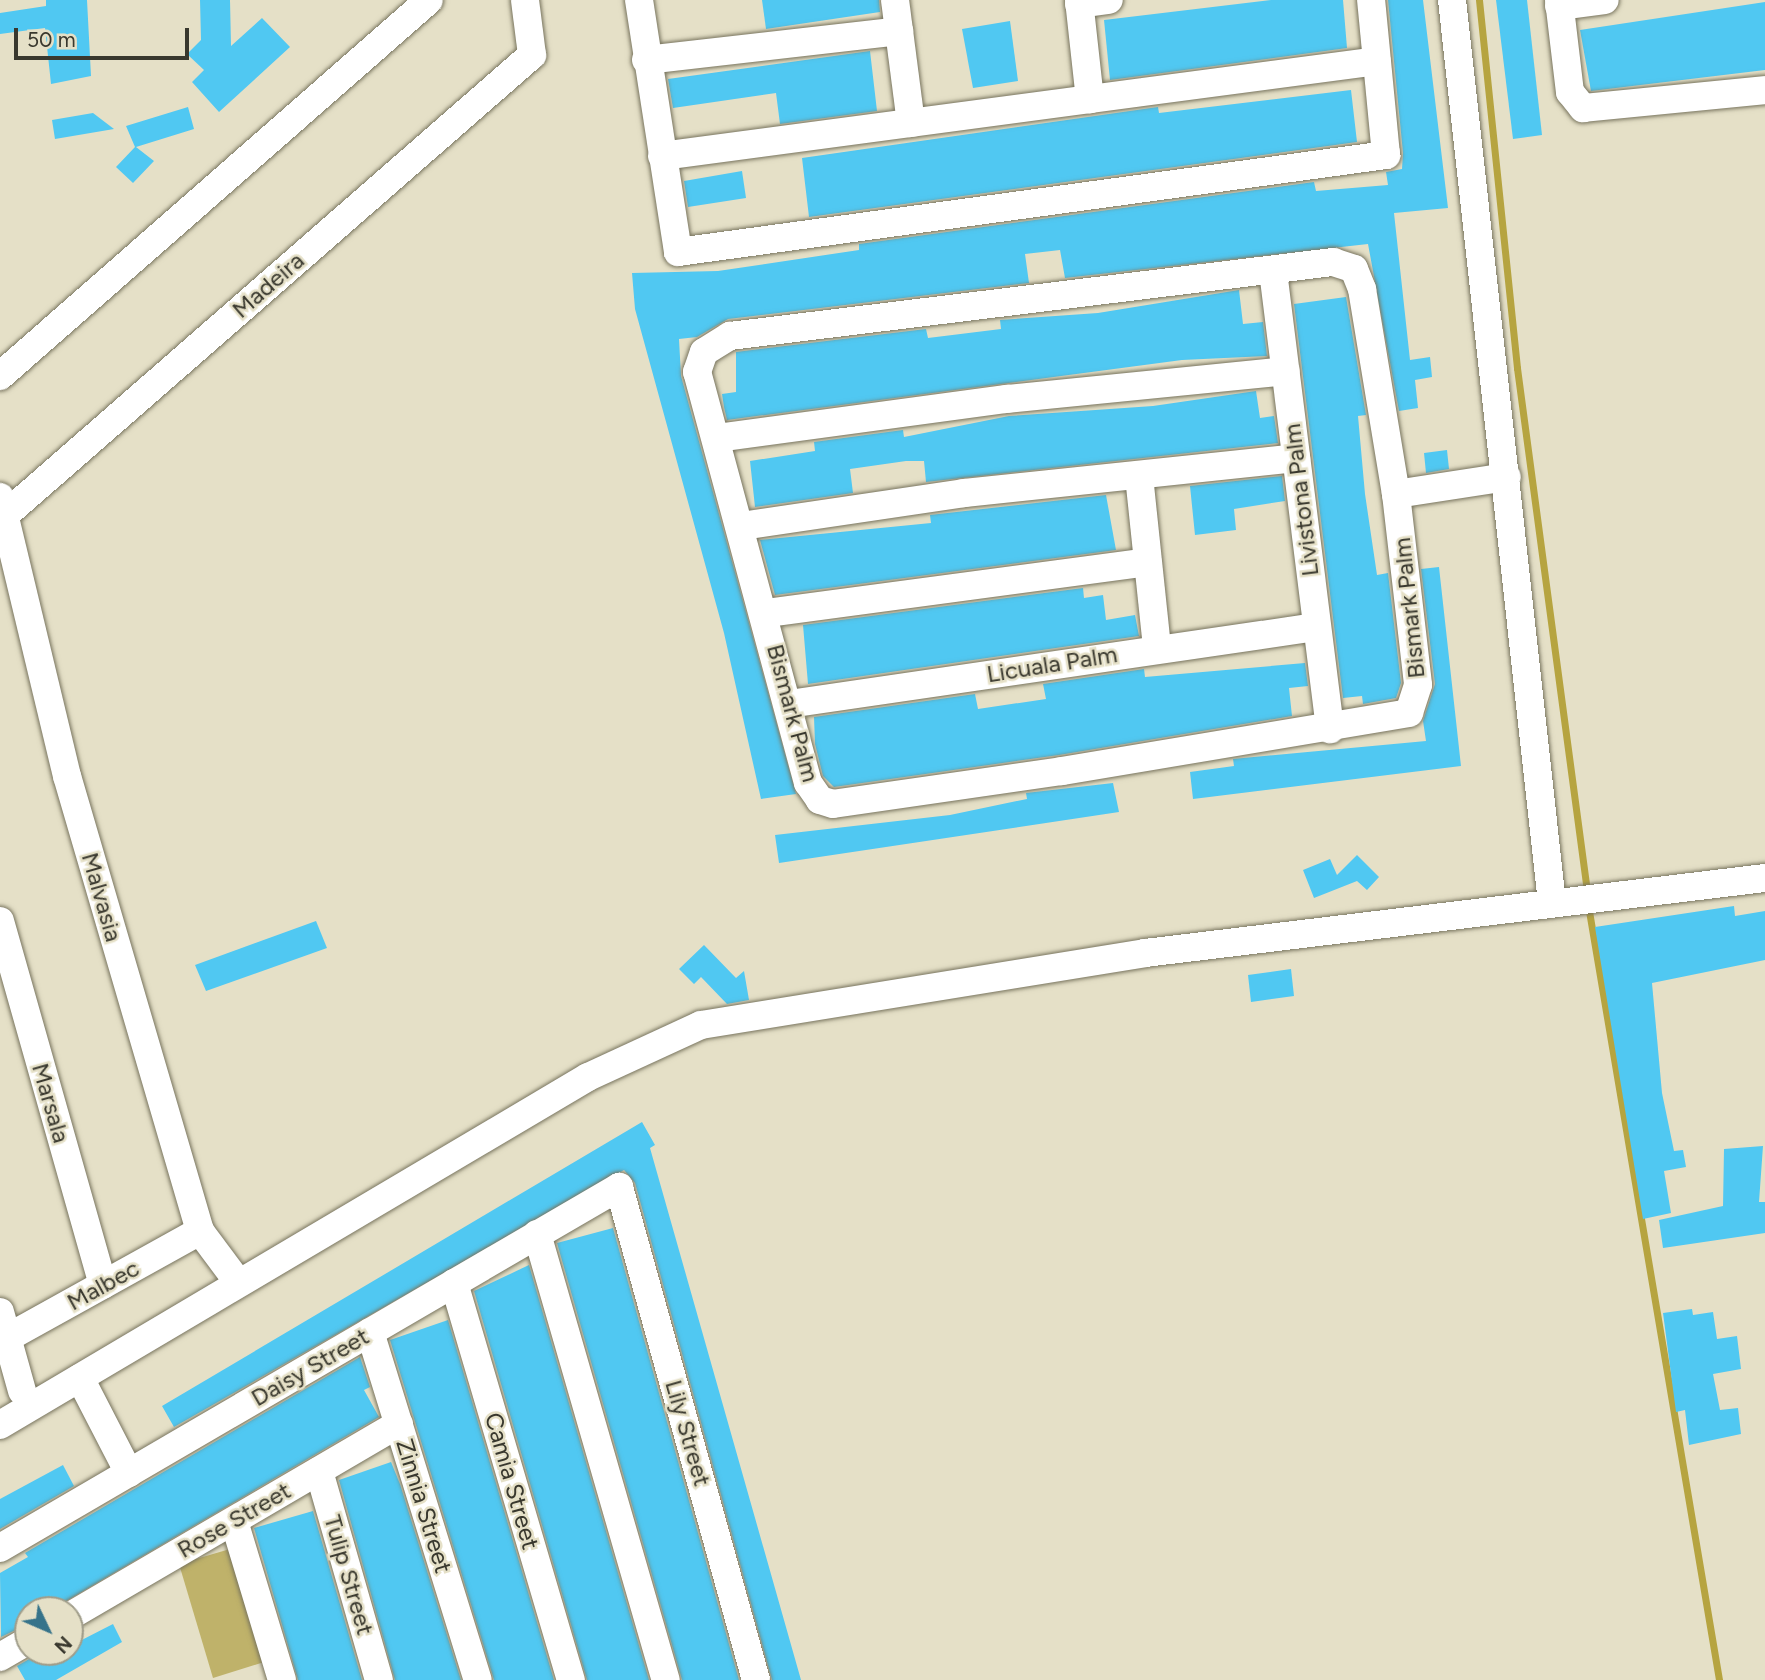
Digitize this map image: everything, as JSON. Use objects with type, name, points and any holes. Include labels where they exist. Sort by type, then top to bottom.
[{"type":"street","points":[[0,376],[429,0]]},
{"type":"street","name":"Madeira","points":[[2,506],[532,55],[525,0]]},
{"type":"street","points":[[639,0],[646,60],[678,252],[1386,155],[1371,0]]},
{"type":"street","points":[[895,0],[911,123]]},
{"type":"street","points":[[1090,99],[1079,2],[1109,0]]},
{"type":"street","points":[[1452,0],[1507,477],[1552,903]]},
{"type":"street","points":[[1605,0],[1559,3],[1570,92],[1583,108],[1765,90]]},
{"type":"street","points":[[646,60],[899,31]]},
{"type":"street","points":[[662,156],[1377,61]]},
{"type":"street","name":"Bismark Palm","points":[[1333,262],[1345,263],[1360,278],[1396,494],[1418,697],[1397,720],[833,804],[820,800],[808,783],[766,612],[697,372],[704,352],[730,336],[1273,271],[1333,262]]},
{"type":"street","name":"Livistona Palm","points":[[1273,271],[1330,729]]},
{"type":"street","points":[[717,438],[1007,399],[1286,371]]},
{"type":"street","points":[[741,526],[964,493],[1296,458]]},
{"type":"street","points":[[1139,476],[1157,648]]},
{"type":"street","points":[[1396,494],[1507,477]]},
{"type":"street","name":"Malvasia","points":[[2,506],[67,776],[200,1231],[238,1282]]},
{"type":"street","points":[[766,612],[1148,562]]},
{"type":"street","name":"Licuala Palm","points":[[789,704],[1157,648],[1316,627]]},
{"type":"street","points":[[0,1425],[588,1077],[701,1025],[1145,953],[1765,878]]},
{"type":"street","name":"Marsala","points":[[0,922],[103,1285]]},
{"type":"street","name":"Daisy Street","points":[[0,1548],[619,1186]]},
{"type":"street","name":"Lily Street","points":[[619,1186],[756,1680]]},
{"type":"street","name":"Malbec","points":[[4,1325],[103,1285],[200,1231]]},
{"type":"street","points":[[537,1234],[666,1680]]},
{"type":"street","name":"Camia Street","points":[[454,1283],[571,1680]]},
{"type":"street","points":[[4,1325],[22,1391]]},
{"type":"street","name":"Zinnia Street","points":[[370,1332],[478,1680]]},
{"type":"street","points":[[80,1378],[129,1473]]},
{"type":"street","name":"Rose Street","points":[[84,1608],[399,1424]]},
{"type":"street","name":"Tulip Street","points":[[319,1471],[379,1680]]},
{"type":"street","points":[[234,1521],[282,1680]]},
{"type":"shaded area","points":[[230,1549],[264,1662],[213,1678],[179,1564]]},
{"type":"building","points":[[46,0],[87,0],[91,76],[51,84],[45,28],[0,34],[0,13],[46,6]]},
{"type":"building","points":[[200,0],[230,0],[231,46],[262,18],[290,47],[219,112],[192,82],[204,70],[187,54],[201,40]]},
{"type":"building","points":[[762,0],[879,0],[880,12],[766,29]]},
{"type":"building","points":[[1271,0],[1343,0],[1347,48],[1110,80],[1104,20]]},
{"type":"building","points":[[1388,0],[1423,0],[1448,208],[1394,213],[1410,360],[1430,357],[1432,377],[1415,380],[1418,408],[1399,411],[1368,244],[1065,278],[1060,250],[1025,254],[1029,283],[728,319],[697,337],[679,339],[681,376],[796,794],[761,799],[724,633],[635,309],[632,273],[718,271],[859,250],[859,244],[1314,182],[1316,191],[1388,185],[1386,172],[1402,169],[1403,153]]},
{"type":"building","points":[[1496,0],[1527,0],[1542,135],[1513,139]]},
{"type":"building","points":[[1765,2],[1765,70],[1591,91],[1580,30]]},
{"type":"building","points":[[1010,21],[1018,81],[973,88],[962,29]]},
{"type":"building","points":[[870,51],[877,111],[780,124],[776,93],[673,108],[668,79]]},
{"type":"building","points":[[1351,90],[1357,142],[809,217],[802,158],[1158,107],[1159,113]]},
{"type":"building","points":[[188,107],[194,129],[136,147],[154,161],[133,183],[116,167],[135,147],[126,126]]},
{"type":"building","points":[[93,113],[114,129],[55,139],[52,120]]},
{"type":"building","points":[[742,171],[746,198],[688,207],[684,181]]},
{"type":"building","points":[[1239,290],[1243,324],[1263,322],[1267,356],[1182,360],[727,420],[722,394],[736,392],[736,352],[926,329],[928,338],[1001,329],[1000,320],[1098,313]]},
{"type":"building","points":[[1346,297],[1366,415],[1358,416],[1365,494],[1377,575],[1388,573],[1401,683],[1396,698],[1363,704],[1362,696],[1343,698],[1294,304]]},
{"type":"building","points":[[1256,391],[1260,418],[1274,416],[1278,443],[926,482],[924,461],[906,461],[850,469],[853,493],[755,507],[750,461],[815,451],[814,442],[903,430],[904,437],[1009,416],[1153,406]]},
{"type":"building","points":[[1447,450],[1449,469],[1426,473],[1424,453]]},
{"type":"building","points":[[1282,476],[1285,501],[1234,509],[1236,530],[1195,535],[1190,486]]},
{"type":"building","points":[[1106,495],[1116,550],[775,595],[760,540],[931,523],[930,515]]},
{"type":"building","points":[[1439,567],[1461,766],[1193,799],[1190,772],[1234,766],[1233,759],[1426,741],[1423,721],[1435,684],[1421,569]]},
{"type":"building","points":[[1083,588],[1084,598],[1103,595],[1106,620],[1135,615],[1139,636],[808,684],[803,625]]},
{"type":"building","points":[[1305,663],[1308,686],[1289,688],[1292,716],[1059,755],[834,787],[823,776],[815,744],[814,717],[975,694],[978,709],[1046,699],[1043,684],[1144,669],[1145,677]]},
{"type":"building","points":[[1113,783],[1119,812],[779,863],[775,835],[950,815],[1027,799],[1026,793]]},
{"type":"building","points":[[1357,855],[1379,877],[1367,890],[1357,881],[1314,898],[1303,870],[1330,859],[1337,875]]},
{"type":"building","points":[[1734,906],[1735,916],[1765,911],[1765,960],[1652,983],[1662,1093],[1674,1151],[1683,1150],[1686,1167],[1664,1171],[1671,1213],[1643,1219],[1595,927]]},
{"type":"building","points":[[316,921],[327,948],[206,991],[195,965]]},
{"type":"building","points":[[704,945],[736,978],[744,971],[749,1000],[727,1004],[701,977],[694,984],[679,969]]},
{"type":"building","points":[[1291,969],[1294,996],[1251,1002],[1248,975]]},
{"type":"building","points":[[642,1122],[655,1145],[650,1148],[801,1680],[772,1680],[635,1183],[624,1170],[174,1427],[162,1406]]},
{"type":"building","points":[[1763,1146],[1759,1202],[1765,1202],[1765,1233],[1663,1248],[1659,1220],[1723,1206],[1724,1149]]},
{"type":"building","points":[[613,1228],[739,1680],[682,1680],[557,1243]]},
{"type":"building","points":[[529,1265],[649,1680],[587,1680],[474,1291]]},
{"type":"building","points":[[1692,1309],[1693,1315],[1713,1312],[1717,1339],[1737,1336],[1741,1369],[1713,1374],[1720,1410],[1738,1408],[1741,1434],[1689,1445],[1685,1410],[1676,1412],[1663,1313]]},
{"type":"building","points":[[448,1320],[554,1680],[494,1680],[390,1340]]},
{"type":"building","points":[[360,1357],[370,1387],[364,1390],[379,1417],[75,1596],[14,1596],[14,1631],[1,1637],[0,1573],[28,1557],[25,1553]]},
{"type":"building","points":[[391,1462],[461,1680],[395,1680],[339,1480]]},
{"type":"building","points":[[63,1465],[74,1486],[0,1529],[0,1499]]},
{"type":"building","points":[[313,1511],[362,1680],[298,1680],[254,1528]]},
{"type":"building","points":[[113,1624],[122,1642],[84,1664],[84,1639]]},
{"type":"building","points":[[17,1666],[80,1666],[56,1680],[25,1680]]},
{"type":"waterway","points":[[1479,0],[1517,368],[1586,884]]},
{"type":"waterway","points":[[1589,911],[1719,1680]]}]
